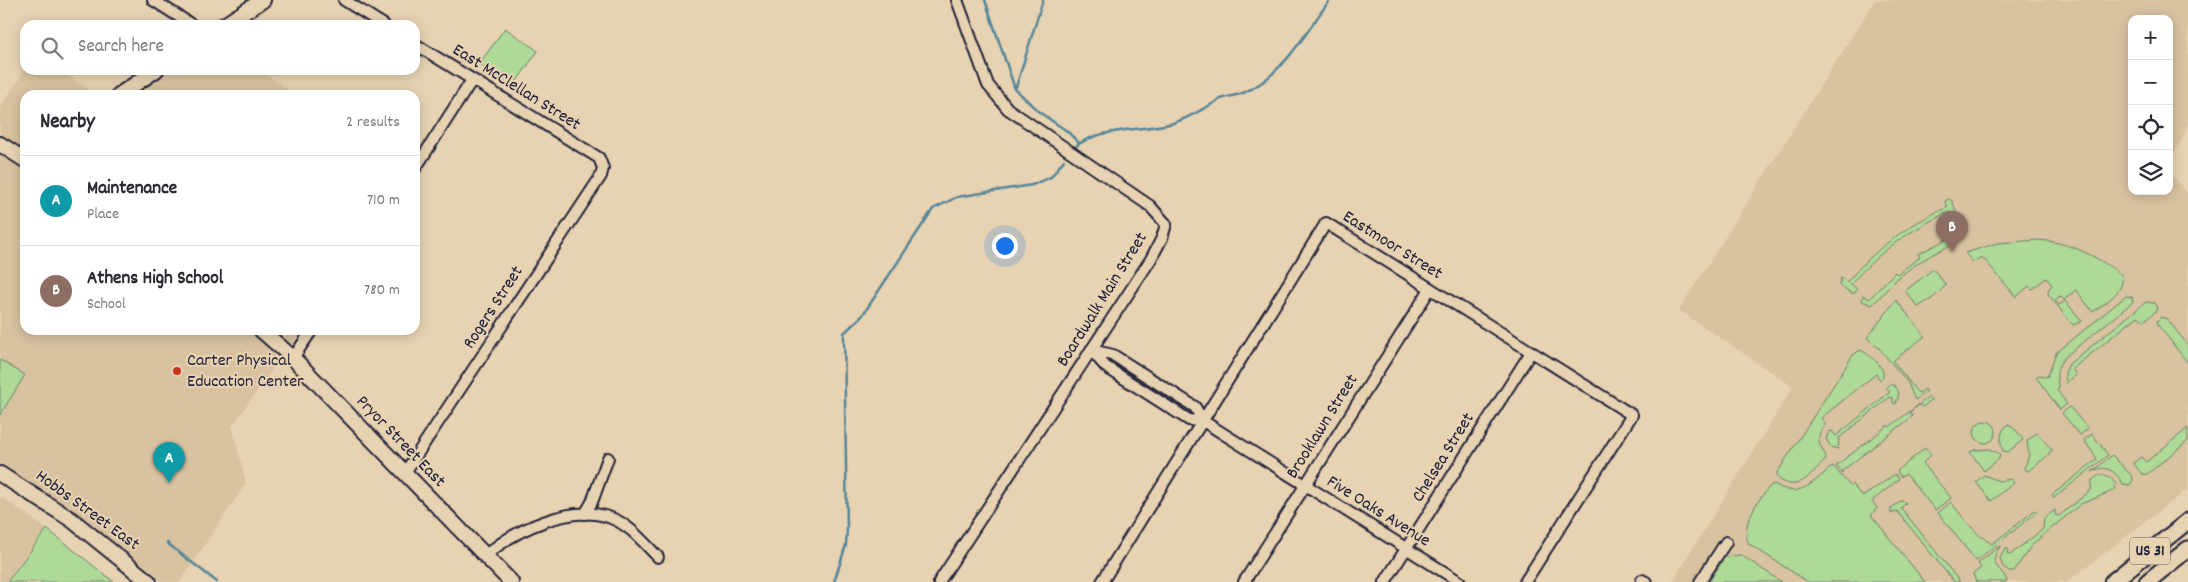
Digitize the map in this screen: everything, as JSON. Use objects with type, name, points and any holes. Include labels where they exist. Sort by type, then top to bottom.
[{"type":"main road","name":"US 31","points":[[2112,582],[2188,521]]},
{"type":"main road","name":"US 31","points":[[2147,582],[2188,549]]},
{"type":"street","points":[[153,0],[184,20]]},
{"type":"street","points":[[232,20],[263,0]]},
{"type":"street","points":[[344,0],[376,20]]},
{"type":"street","name":"Boardwalk Main Street","points":[[939,582],[1151,259],[1162,238],[1166,224],[1150,206],[1008,109],[999,100],[988,85],[982,72],[957,0]]},
{"type":"street","name":"East McClellan Street","points":[[420,47],[600,158]]},
{"type":"street","points":[[126,90],[149,75]]},
{"type":"street","points":[[420,161],[472,80]]},
{"type":"street","points":[[0,144],[20,156]]},
{"type":"street","name":"Rogers Street","points":[[404,474],[601,176],[603,168],[600,158]]},
{"type":"street","name":"Eastmoor Street","points":[[1102,582],[1326,223],[1632,414],[1525,582]]},
{"type":"street","name":"Brooklawn Street","points":[[1244,582],[1430,289]]},
{"type":"street","name":"Pryor Street East","points":[[267,335],[293,358],[510,582]]},
{"type":"street","points":[[293,358],[309,335]]},
{"type":"street","name":"Five Oaks Avenue","points":[[1091,350],[1113,355],[1195,407],[1203,421],[1460,582]]},
{"type":"street","name":"Chelsea Street","points":[[1385,582],[1531,352]]},
{"type":"street","points":[[586,514],[608,458]]},
{"type":"street","name":"Hobbs Street East","points":[[0,474],[72,520],[149,582]]},
{"type":"street","points":[[485,556],[526,528],[552,519],[586,514],[610,518],[634,532],[658,557]]},
{"type":"street","points":[[1700,582],[1726,542]]},
{"type":"shaded area","points":[[1875,0],[2188,0],[2188,127],[2173,156],[2173,15],[2128,15],[2128,195],[2173,195],[2173,176],[2188,194],[2188,489],[2067,582],[1672,582],[1793,387],[1679,310]]},
{"type":"shaded area","points":[[22,75],[67,75],[89,90],[20,90],[20,335],[297,335],[232,426],[246,483],[180,582],[163,582],[68,507],[0,465],[0,108]]},
{"type":"shaded area","points":[[157,75],[266,75],[289,90],[134,90]]},
{"type":"shaded area","points":[[0,496],[47,529],[7,582],[0,582]]},
{"type":"green space","points":[[505,28],[538,51],[512,88],[479,64]]},
{"type":"green space","points":[[1949,199],[1952,201],[1957,214],[1956,217],[1952,219],[1949,212],[1921,226],[1896,242],[1861,272],[1851,284],[1857,289],[1855,293],[1851,293],[1839,285],[1841,278],[1847,282],[1893,238],[1919,221],[1948,207],[1945,201]]},
{"type":"green space","points":[[1959,226],[1964,233],[1962,239],[1929,256],[1906,271],[1872,305],[1862,301],[1863,295],[1869,299],[1895,272],[1897,274],[1920,257],[1918,254],[1957,234],[1955,228]]},
{"type":"green space","points":[[2039,240],[2073,247],[2103,262],[2122,275],[2122,281],[2117,292],[2093,312],[2076,290],[2064,300],[2060,296],[2055,300],[2059,305],[2065,301],[2082,321],[2073,325],[2048,294],[2048,290],[2052,285],[2046,278],[2032,289],[2029,286],[2016,297],[1985,260],[1980,257],[1974,263],[1965,253],[1998,243]]},
{"type":"green space","points":[[1933,269],[1946,285],[1933,298],[1918,307],[1905,291]]},
{"type":"green space","points":[[2126,296],[2132,297],[2133,302],[2066,356],[2060,363],[2057,371],[2059,388],[2057,390],[2067,404],[2060,410],[2036,377],[2039,375],[2047,377],[2056,353]]},
{"type":"green space","points":[[1896,300],[1925,336],[1893,361],[1917,392],[1920,393],[1925,389],[1927,391],[1915,400],[1908,383],[1879,348],[1867,338]]},
{"type":"green space","points":[[2146,302],[2154,303],[2157,308],[2155,312],[2144,321],[2138,316],[2072,369],[2076,375],[2066,383],[2065,373],[2069,364]]},
{"type":"green space","points":[[2161,317],[2167,319],[2188,345],[2188,363],[2158,325],[2157,321]]},
{"type":"green space","points":[[1860,350],[1872,357],[1879,365],[1882,369],[1883,377],[1880,380],[1876,374],[1821,418],[1826,424],[1819,436],[1821,447],[1826,456],[1825,461],[1801,482],[1790,484],[1781,480],[1778,478],[1777,473],[1853,355]]},
{"type":"green space","points":[[0,360],[25,375],[0,415]]},
{"type":"green space","points":[[1890,384],[1895,386],[1899,393],[1896,404],[1893,403],[1893,398],[1890,397],[1839,438],[1838,449],[1831,447],[1826,439],[1829,432],[1832,431],[1836,436],[1890,392],[1886,387]]},
{"type":"green space","points":[[1929,397],[1931,400],[1923,407],[1919,405],[1910,412],[1913,416],[1842,471],[1843,474],[1836,466],[1887,426],[1889,427]]},
{"type":"green space","points":[[2070,407],[2088,429],[2080,435],[2062,413]]},
{"type":"green space","points":[[1985,421],[1993,424],[1996,432],[1993,440],[1985,443],[1977,440],[1974,432],[1977,424]]},
{"type":"green space","points":[[2008,424],[2017,431],[2023,440],[2008,452],[2003,451],[2001,440],[2003,430]]},
{"type":"green space","points":[[2188,428],[2188,441],[2147,474],[2142,474],[2133,463],[2141,457],[2146,462]]},
{"type":"green space","points":[[2037,433],[2053,451],[2050,451],[2050,454],[2028,471],[2024,469],[2029,456],[2027,441]]},
{"type":"green space","points":[[2092,434],[2108,455],[2054,498],[2052,495],[2097,459],[2084,440]]},
{"type":"green space","points":[[1925,448],[1931,455],[1923,463],[1951,498],[1935,510],[1906,474],[1901,477],[1897,471]]},
{"type":"green space","points":[[1989,449],[2000,454],[1999,459],[1984,471],[1970,452]]},
{"type":"green space","points":[[2112,455],[2132,476],[2133,480],[2130,485],[2123,484],[2110,470],[2102,468],[2092,472]]},
{"type":"green space","points":[[1833,466],[1850,486],[1852,484],[1864,496],[1895,474],[1899,479],[1872,501],[1877,508],[1871,515],[1925,582],[1808,582],[1749,544],[1746,530],[1748,522],[1755,506],[1770,486],[1774,484],[1788,490],[1801,489],[1807,487]]},
{"type":"green space","points":[[1984,475],[1999,481],[2011,479],[2014,483],[1991,501],[1976,482]]},
{"type":"green space","points":[[2099,475],[2111,478],[2116,485],[2115,490],[2081,504],[2032,545],[2014,571],[2009,571],[2003,567],[2000,558],[2005,549],[2008,549],[2007,554],[2010,555],[2043,529],[2044,518],[2055,510],[2055,515],[2059,516],[2091,490],[2092,480]]},
{"type":"green space","points":[[1901,501],[1906,503],[1901,508],[1960,582],[1954,582],[1897,511],[1891,514],[1891,508]]},
{"type":"green space","points":[[1951,502],[1975,531],[1992,544],[2035,510],[2037,512],[1976,561],[1938,513]]},
{"type":"green space","points":[[47,529],[114,582],[7,582]]},
{"type":"green space","points":[[2001,545],[1995,562],[2007,582],[1976,582],[1973,574],[1981,568],[1978,563]]},
{"type":"green space","points":[[1741,555],[1782,582],[1709,582],[1725,557]]},
{"type":"waterway","points":[[985,0],[1015,89],[1039,112],[1067,131],[1079,143]]},
{"type":"waterway","points":[[1016,87],[1043,0]]},
{"type":"waterway","points":[[1075,147],[1096,136],[1122,130],[1162,126],[1179,121],[1221,99],[1243,93],[1257,85],[1282,65],[1330,0]]},
{"type":"waterway","points":[[834,582],[846,545],[847,530],[844,333],[862,316],[933,209],[957,197],[1032,185],[1051,177],[1064,160]]},
{"type":"waterway","points":[[167,543],[217,582]]},
{"type":"place","name":"Athens High School","points":[[1952,252]]},
{"type":"place","name":"Carter Physical Education Center","points":[[177,371]]},
{"type":"place","name":"Maintenance","points":[[169,483]]}]
